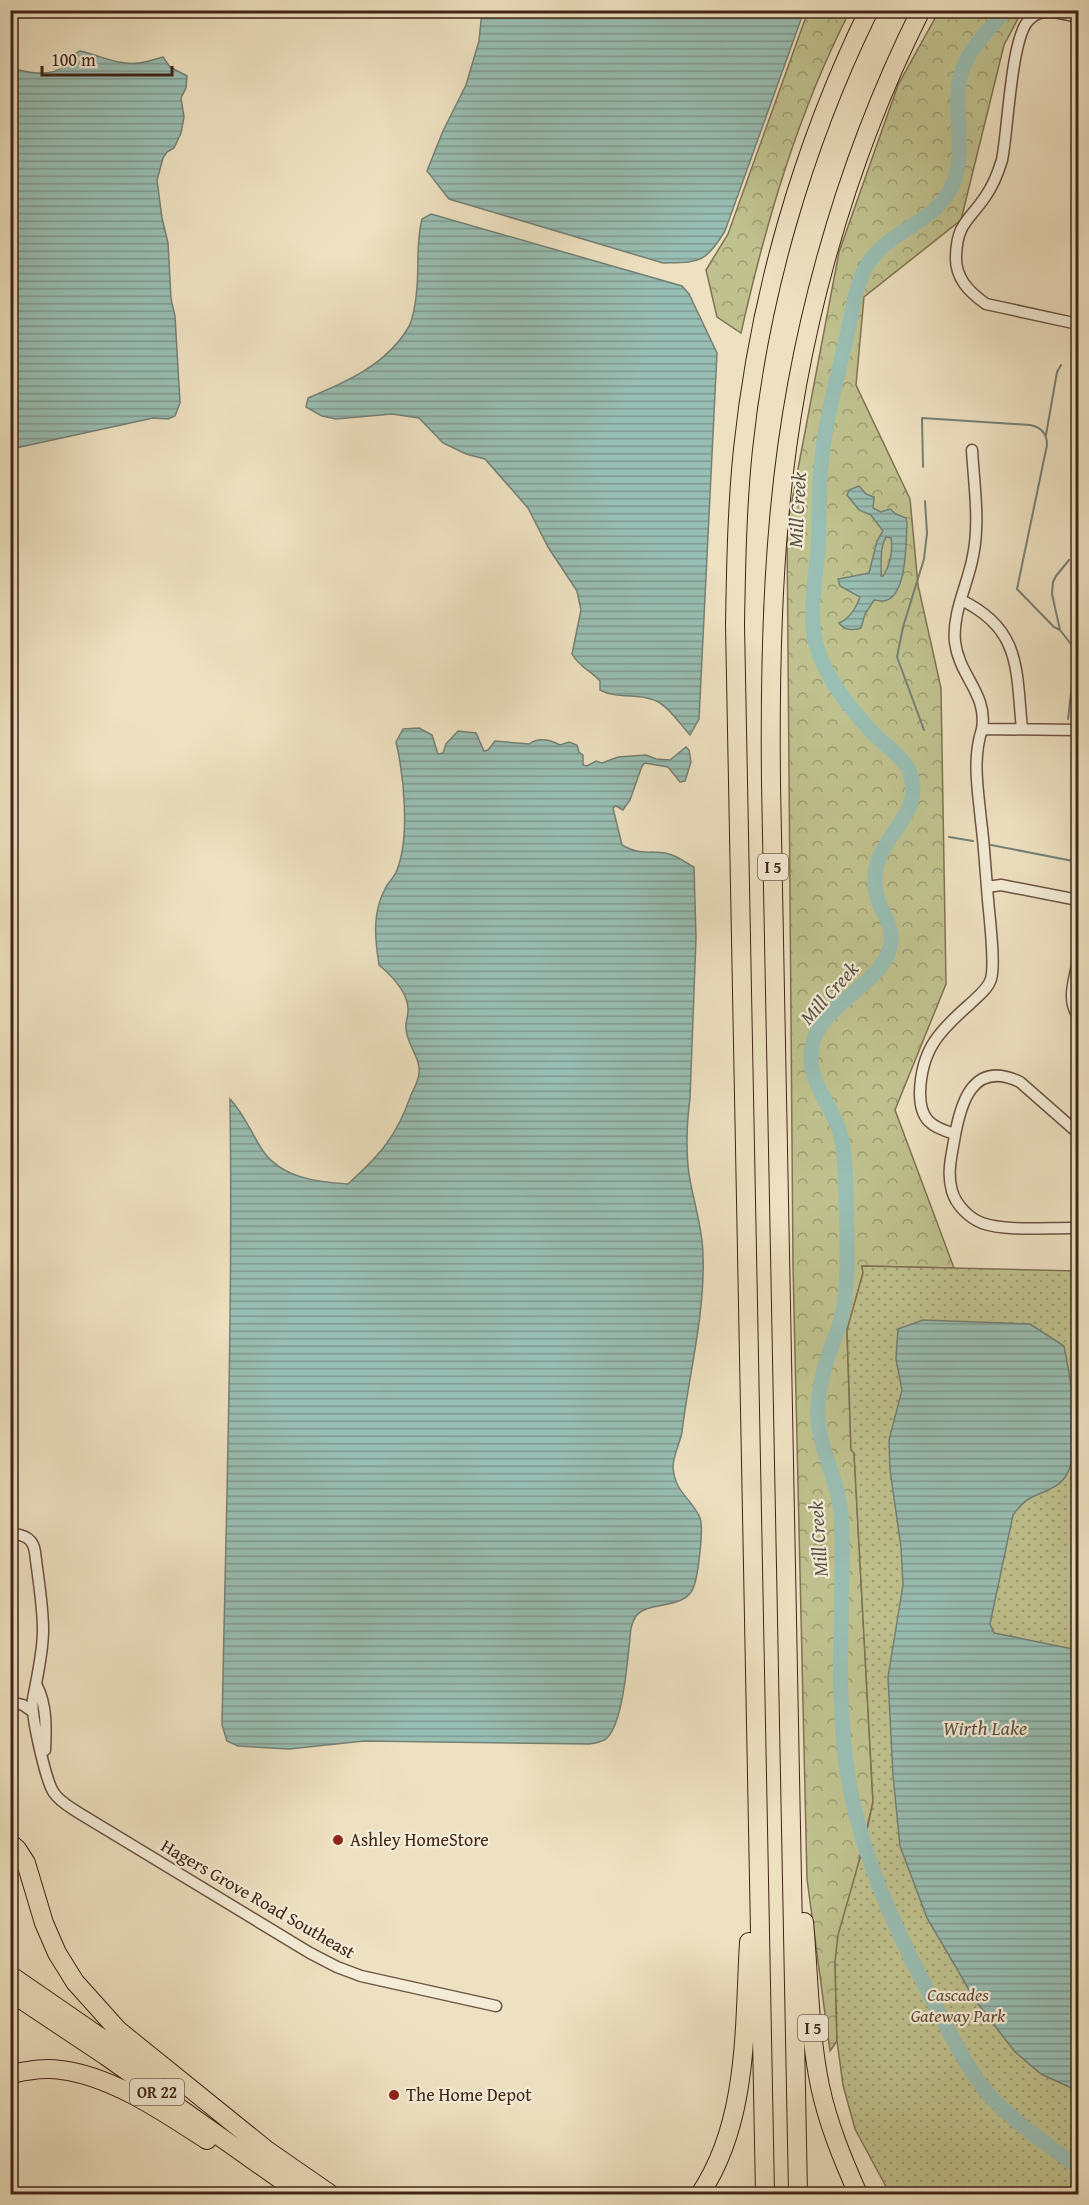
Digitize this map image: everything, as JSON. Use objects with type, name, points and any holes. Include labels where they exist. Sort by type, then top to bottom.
[{"type":"highway","name":"I 5","points":[[765,2194],[735,637],[736,561],[740,483],[756,356],[776,264],[789,215],[820,125],[869,10]]},
{"type":"highway","name":"I 5","points":[[798,2194],[771,783],[770,661],[775,566],[791,424],[819,289],[862,146],[921,10]]},
{"type":"highway","points":[[10,1843],[26,1863],[44,1923],[57,1953],[82,1990],[126,2036],[274,2156]]},
{"type":"highway","name":"I 5","points":[[792,1855],[802,1900],[814,2044],[820,2087],[835,2138],[858,2194]]},
{"type":"highway","points":[[700,2194],[716,2168],[726,2142],[741,2076],[750,1939],[759,1866]]},
{"type":"highway","name":"OR 22","points":[[10,1975],[330,2194]]},
{"type":"highway","name":"OR 22","points":[[10,1992],[135,2076],[302,2194]]},
{"type":"highway","points":[[11,2074],[45,2068],[100,2080],[177,2122],[218,2148],[275,2176]]},
{"type":"street","points":[[1078,17],[1042,12],[1035,14],[1024,27],[1015,62],[1005,144],[997,175],[984,199],[961,228],[956,260],[961,280],[975,297],[986,304],[1078,324]]},
{"type":"street","points":[[955,1134],[942,1130],[928,1121],[922,1112],[920,1086],[924,1062],[930,1047],[938,1035],[976,998],[991,979],[987,887],[976,790],[975,756],[982,729],[983,709],[963,669],[955,642],[956,620],[974,554],[977,522],[972,450]]},
{"type":"street","points":[[962,600],[989,616],[1005,635],[1016,665],[1022,729]]},
{"type":"street","points":[[982,729],[1078,730]]},
{"type":"street","points":[[987,887],[1001,885],[1078,900]]},
{"type":"street","points":[[1078,960],[1071,1000],[1072,1008],[1078,1016]]},
{"type":"street","points":[[1078,1133],[1020,1082],[1008,1076],[998,1075],[978,1081],[963,1102],[949,1173],[956,1202],[972,1217],[995,1226],[1078,1228]]},
{"type":"street","name":"Hagers Grove Road Southeast","points":[[10,1534],[20,1534],[29,1538],[35,1552],[43,1628],[33,1712],[52,1791],[65,1804],[310,1953],[337,1967],[362,1976],[496,2006]]},
{"type":"street","name":"Hagers Grove Road Southeast","points":[[37,1686],[43,1699],[44,1709],[46,1730],[44,1759]]},
{"type":"street","points":[[10,1702],[23,1705],[33,1712]]},
{"type":"green space","points":[[808,11],[850,11],[831,49],[785,168],[761,250],[741,333],[717,317],[706,270],[728,234]]},
{"type":"green space","points":[[939,11],[1022,11],[1004,45],[961,220],[864,297],[856,385],[910,499],[918,585],[941,688],[946,984],[895,1110],[954,1268],[862,1266],[863,1273],[847,1330],[851,1449],[854,1452],[873,1802],[835,1962],[837,2041],[830,2051],[807,1879],[793,1265],[787,527],[839,252],[898,85]]},
{"type":"green space","name":"Cascades Gateway Park","points":[[862,1266],[1078,1271],[1078,2194],[890,2194],[855,2129],[843,2085],[837,2041],[835,1962],[838,1935],[864,1844],[873,1802],[854,1453],[851,1450],[847,1330],[863,1273]]},
{"type":"water","points":[[482,11],[804,11],[725,231],[712,250],[693,261],[663,263],[449,199],[427,171],[443,131],[466,85],[479,41]]},
{"type":"water","points":[[80,51],[132,64],[163,57],[170,67],[187,76],[186,88],[181,98],[184,117],[181,133],[174,148],[163,158],[157,180],[168,243],[180,403],[175,416],[168,419],[153,418],[11,449],[11,67],[30,72],[51,72],[63,67]]},
{"type":"water","points":[[431,214],[682,286],[689,294],[717,353],[699,719],[690,735],[660,703],[646,698],[615,695],[600,690],[600,681],[572,654],[581,610],[577,591],[548,547],[528,508],[485,459],[466,454],[443,443],[419,418],[392,414],[336,419],[322,416],[306,407],[308,398],[351,379],[377,362],[399,341],[408,328],[416,297],[420,227],[422,219]]},
{"type":"water","points":[[859,486],[866,494],[874,497],[873,508],[881,512],[890,509],[906,518],[907,524],[904,568],[897,590],[892,598],[884,601],[874,600],[865,614],[861,628],[852,630],[839,623],[852,613],[860,597],[840,586],[838,579],[869,573],[877,541],[883,531],[871,515],[859,510],[847,495],[849,490]],"holes":[[[886,537],[891,538],[889,563],[881,576],[882,546]]]},
{"type":"water","points":[[419,728],[432,735],[438,754],[443,753],[446,744],[458,731],[476,733],[484,751],[488,750],[495,741],[529,744],[537,740],[544,740],[560,745],[569,742],[577,745],[579,752],[583,755],[583,765],[587,766],[596,761],[602,763],[618,757],[646,755],[656,759],[670,760],[686,747],[689,750],[691,762],[685,781],[680,782],[668,767],[645,763],[630,800],[623,810],[616,806],[613,808],[622,845],[635,851],[672,855],[694,867],[696,938],[687,1149],[688,1166],[701,1233],[703,1278],[699,1322],[682,1432],[673,1467],[680,1490],[700,1518],[701,1541],[697,1572],[690,1594],[675,1602],[649,1608],[635,1617],[631,1628],[618,1718],[613,1730],[607,1738],[601,1741],[590,1744],[364,1741],[289,1749],[238,1746],[227,1741],[222,1725],[230,1334],[230,1099],[271,1160],[290,1173],[324,1182],[348,1184],[378,1154],[400,1122],[419,1076],[419,1067],[407,1035],[408,1004],[406,998],[394,980],[379,965],[376,946],[376,917],[386,886],[396,873],[401,856],[405,824],[403,789],[396,742],[403,729]]},
{"type":"water","name":"Wirth Lake","points":[[923,1320],[1030,1324],[1064,1346],[1074,1416],[1073,1454],[1069,1470],[1062,1481],[1049,1490],[1030,1498],[1013,1515],[990,1624],[994,1633],[1078,1650],[1078,2091],[1041,2074],[1015,2052],[975,2000],[927,1918],[900,1846],[893,1775],[888,1677],[903,1585],[901,1547],[890,1470],[889,1440],[902,1390],[896,1359],[898,1329]]},
{"type":"waterway","name":"Mill Creek","points":[[1006,10],[976,45],[963,68],[958,97],[957,172],[945,199],[935,209],[886,244],[875,255],[862,275],[854,300],[825,433],[813,609],[816,644],[832,681],[848,704],[874,734],[905,763],[912,780],[913,791],[907,812],[877,864],[875,889],[891,935],[891,945],[887,956],[870,979],[824,1021],[812,1047],[812,1071],[837,1124],[843,1146],[847,1231],[844,1305],[841,1321],[822,1377],[818,1418],[821,1438],[838,1494],[841,1518],[841,1706],[846,1763],[860,1830],[871,1863],[911,1959],[972,2072],[986,2091],[1014,2118],[1078,2167]]},
{"type":"waterway","points":[[1046,435],[1057,372],[1061,365]]},
{"type":"waterway","points":[[923,467],[922,418],[1030,425],[1043,432],[1047,445],[1017,589],[1054,627],[1060,630]]},
{"type":"waterway","points":[[924,730],[897,657],[903,627],[924,559],[927,533],[925,501]]},
{"type":"waterway","points":[[1068,719],[1074,648],[1060,630],[1052,594],[1053,582],[1069,560]]},
{"type":"waterway","points":[[949,837],[973,841]]},
{"type":"waterway","points":[[991,845],[1078,862]]},
{"type":"place","name":"Ashley HomeStore","points":[[338,1840]]},
{"type":"place","name":"The Home Depot","points":[[394,2095]]}]
